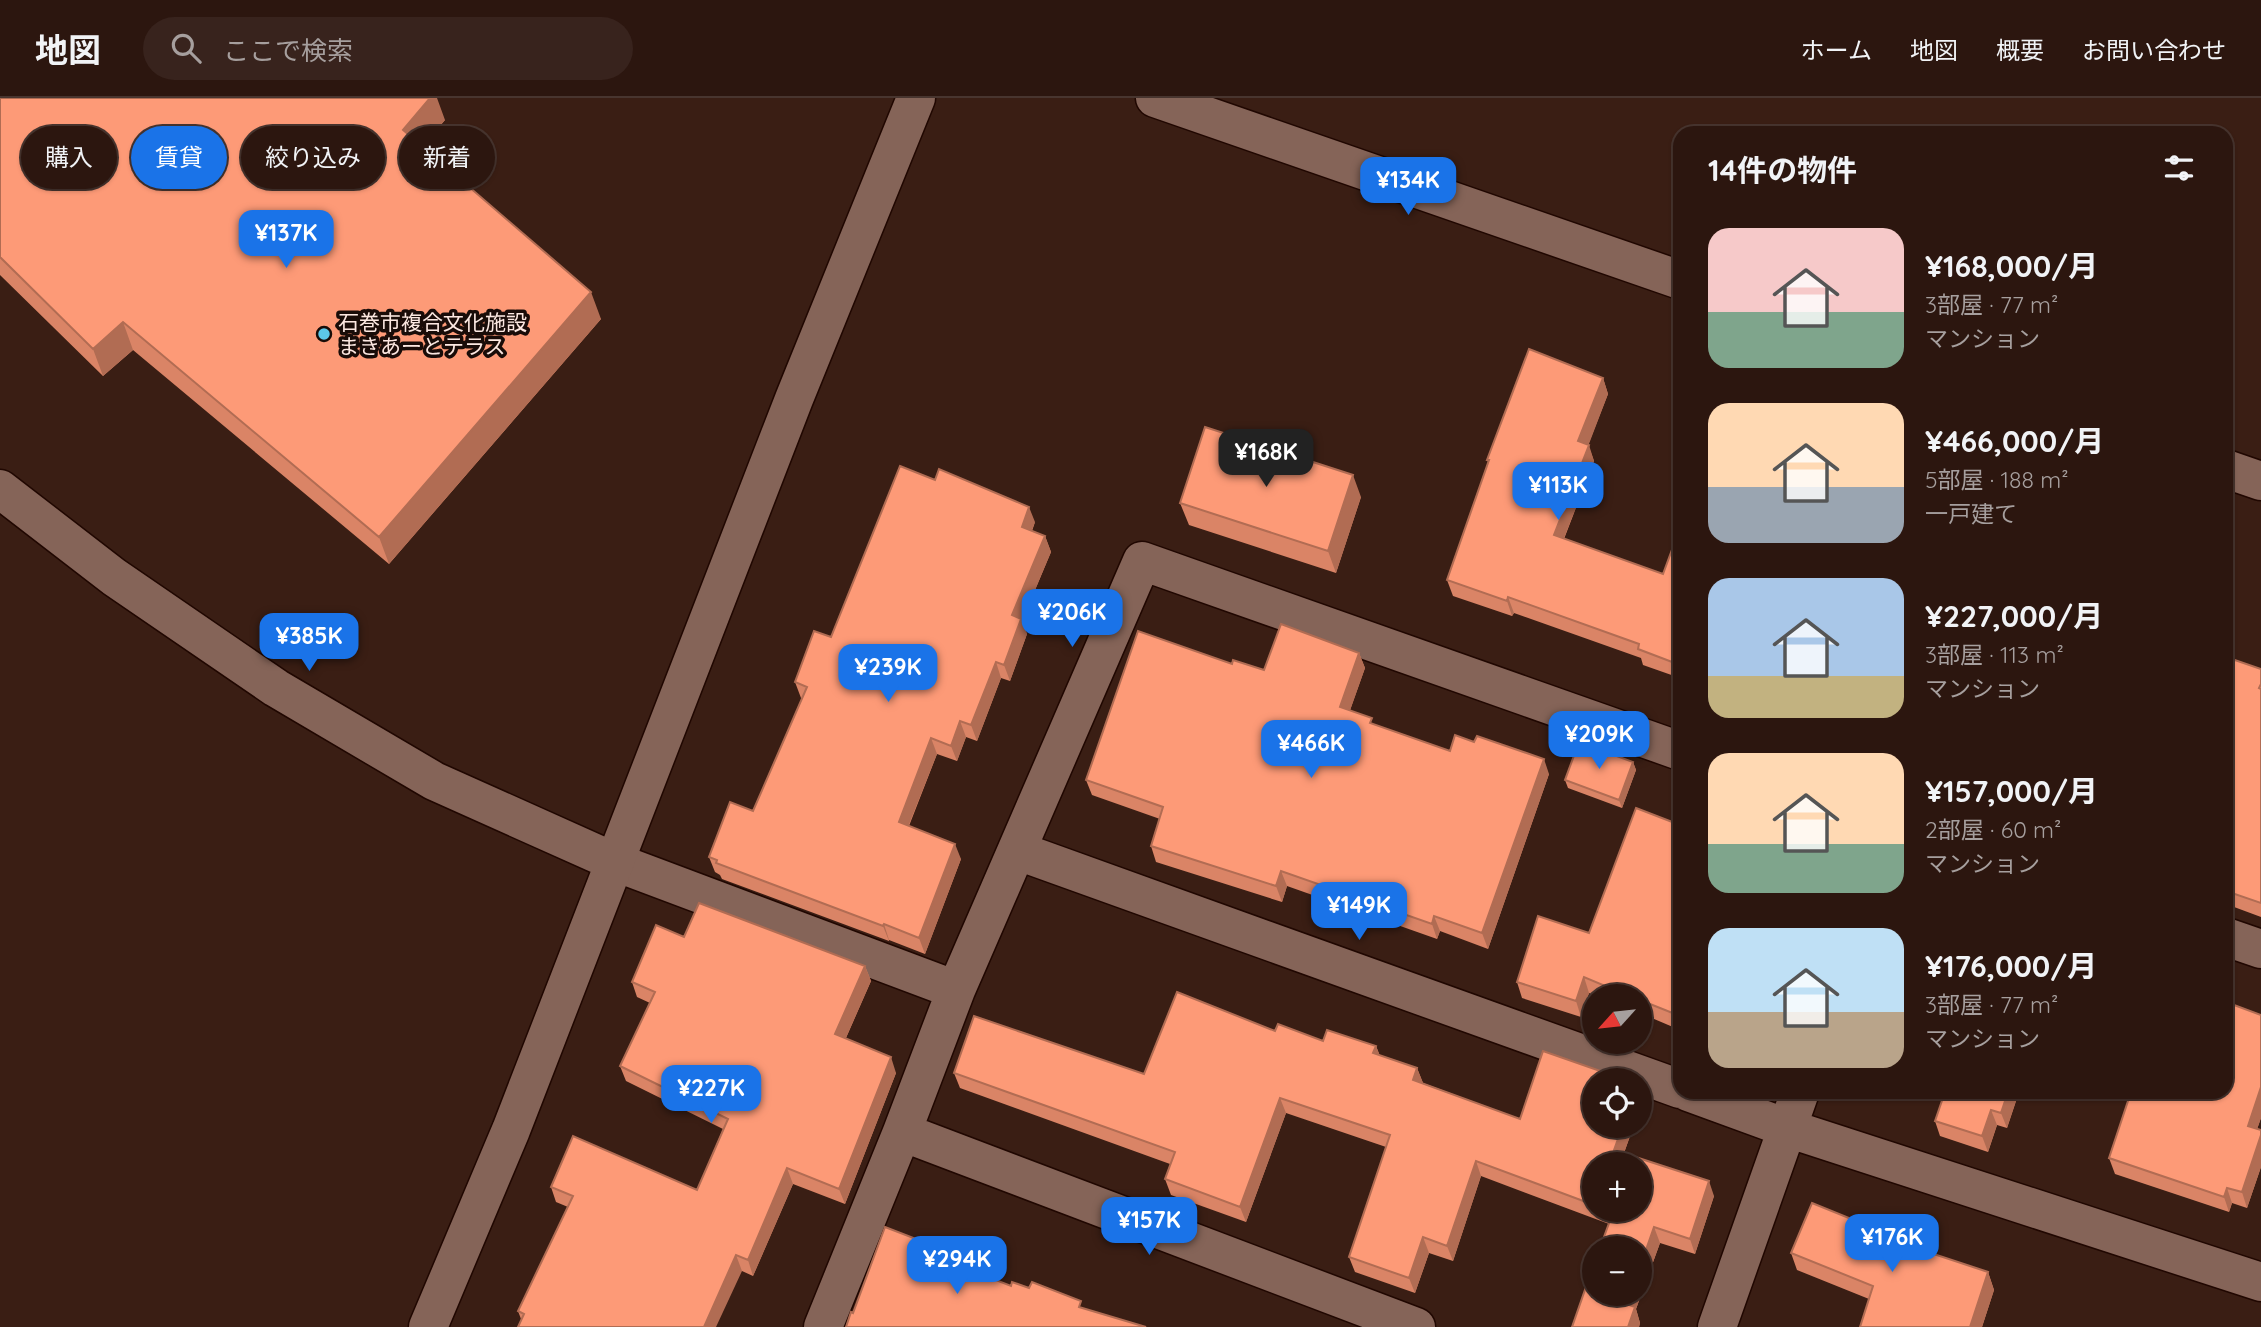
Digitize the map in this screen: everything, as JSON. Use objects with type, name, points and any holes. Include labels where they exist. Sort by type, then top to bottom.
[{"type":"street","points":[[428,1327],[511,1130],[794,399],[916,98]]},
{"type":"street","points":[[1156,98],[1673,278]]},
{"type":"street","points":[[2233,471],[2261,481]]},
{"type":"street","points":[[0,489],[114,577],[276,688],[433,781],[615,862],[956,989]]},
{"type":"street","points":[[823,1327],[902,1132],[956,989],[1142,561],[1673,749]]},
{"type":"street","points":[[1018,851],[1673,1086]]},
{"type":"street","points":[[2233,939],[2261,948]]},
{"type":"street","points":[[1707,1099],[1787,1128],[2261,1282]]},
{"type":"street","points":[[1717,1327],[1797,1099]]},
{"type":"street","points":[[902,1132],[1416,1327]]},
{"type":"building","name":"石巻市複合文化施設 まきあーとテラス","points":[[0,98],[430,98],[406,126],[399,126],[399,189],[471,189],[591,292],[379,537],[123,322],[93,349],[0,257]]},
{"type":"building","points":[[1529,349],[1603,378],[1578,441],[1589,445],[1554,535],[1663,574],[1673,547],[1673,662],[1638,649],[1639,644],[1508,597],[1507,601],[1447,580],[1487,460]]},
{"type":"building","points":[[1205,427],[1353,475],[1328,551],[1180,503]]},
{"type":"building","points":[[900,466],[935,480],[939,469],[1029,507],[1022,527],[1045,536],[1012,615],[1021,619],[1004,665],[996,662],[971,725],[960,721],[951,746],[931,738],[899,822],[955,844],[919,938],[716,863],[717,860],[709,857],[730,802],[753,811],[807,687],[795,682],[814,631],[831,637]]},
{"type":"building","points":[[1281,624],[1359,653],[1340,707],[1372,718],[1370,723],[1450,751],[1455,735],[1474,742],[1477,736],[1544,759],[1482,933],[1434,916],[1432,924],[1281,871],[1276,886],[1151,846],[1163,807],[1086,780],[1138,631],[1232,664],[1233,660],[1264,670]]},
{"type":"building","points":[[2233,659],[2261,669],[2261,903],[2233,893]]},
{"type":"building","points":[[1579,742],[1633,762],[1619,800],[1565,780]]},
{"type":"building","points":[[1636,808],[1673,822],[1673,1013],[1652,1005],[1652,984],[1601,984],[1584,977],[1576,1001],[1517,982],[1538,916],[1589,933]]},
{"type":"building","points":[[699,903],[865,966],[835,1034],[891,1057],[839,1189],[787,1168],[748,1260],[736,1255],[704,1327],[518,1327],[524,1314],[518,1311],[573,1196],[551,1187],[573,1136],[697,1190],[728,1119],[620,1066],[655,992],[632,982],[656,925],[684,937]]},
{"type":"building","points":[[1177,992],[1275,1031],[1278,1024],[1323,1041],[1327,1030],[1376,1046],[1373,1053],[1417,1068],[1413,1080],[1520,1119],[1543,1051],[1592,1068],[1582,1068],[1582,1138],[1618,1138],[1614,1150],[1620,1152],[1582,1152],[1582,1201],[1476,1161],[1447,1246],[1423,1237],[1409,1278],[1349,1257],[1390,1135],[1280,1098],[1240,1207],[1165,1179],[1175,1152],[954,1073],[974,1016],[1144,1074]]},
{"type":"building","points":[[2233,1005],[2261,1015],[2261,1087],[2248,1126],[2261,1130],[2261,1135],[2242,1192],[2227,1188],[2224,1197],[2109,1158],[2129,1099],[2233,1099]]},
{"type":"building","points":[[1943,1099],[2006,1099],[2001,1113],[1991,1110],[1982,1136],[1935,1121]]},
{"type":"building","points":[[1652,1162],[1709,1181],[1690,1239],[1654,1227],[1651,1236],[1604,1236],[1609,1222],[1652,1222]]},
{"type":"building","points":[[1812,1203],[1881,1231],[1879,1236],[1988,1272],[1970,1327],[1860,1327],[1873,1286],[1791,1253]]},
{"type":"building","points":[[885,1227],[924,1242],[921,1251],[1011,1286],[1012,1282],[1029,1288],[1032,1282],[1081,1301],[1079,1307],[1146,1327],[846,1327]]},
{"type":"building","points":[[1582,1298],[1582,1306],[1635,1307],[1628,1327],[1572,1327]]},
{"type":"place","name":"石巻市複合文化施設 まきあーとテラス","points":[[324,334]]}]
